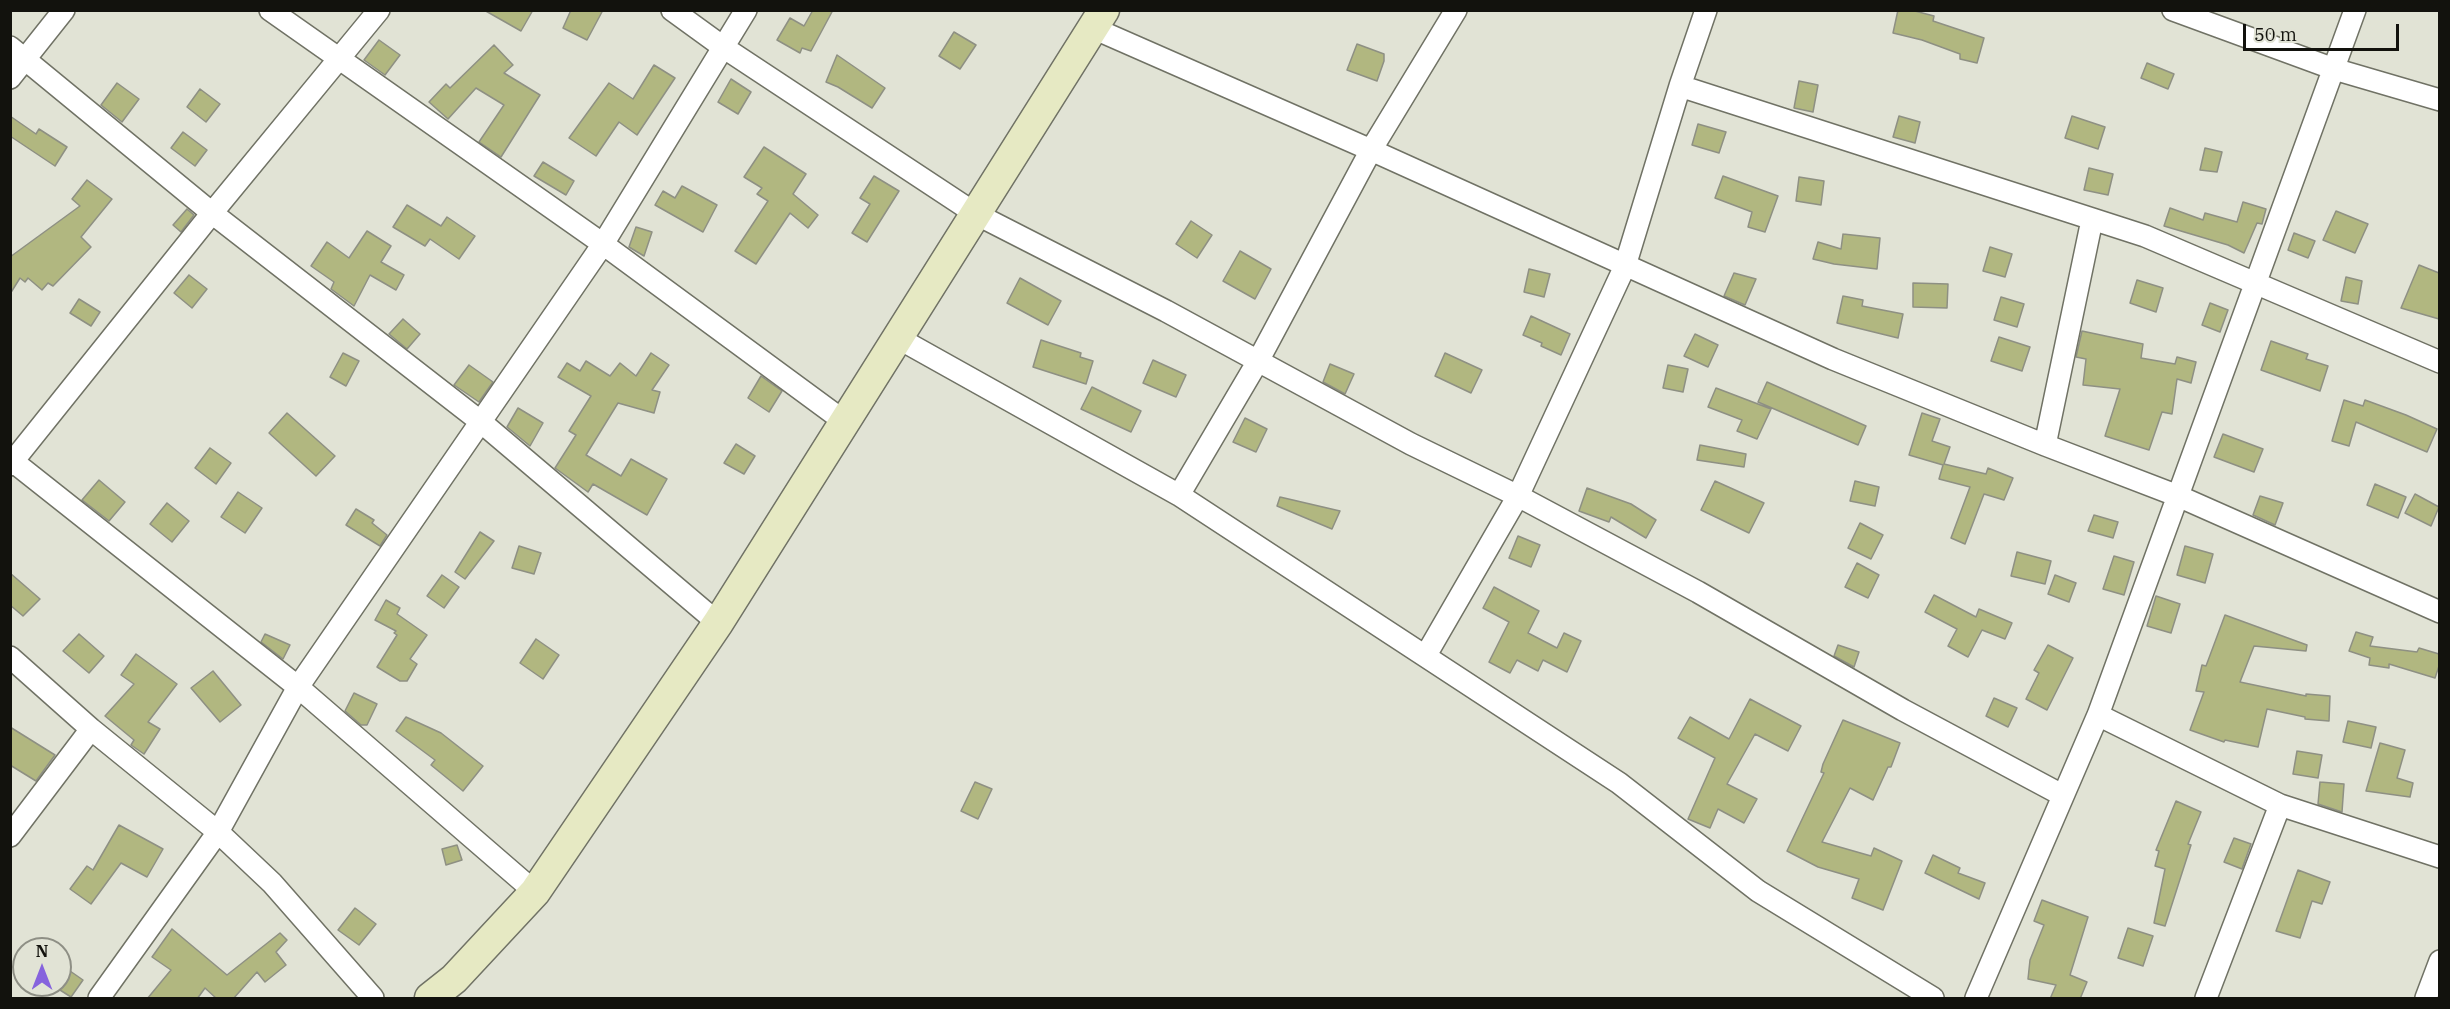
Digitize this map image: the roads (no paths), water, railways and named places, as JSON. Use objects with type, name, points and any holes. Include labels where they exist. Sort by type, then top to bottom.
[{"type":"main road","points":[[430,999],[454,979],[536,892],[718,623],[1099,20]]},
{"type":"street","points":[[10,78],[18,53],[64,10]]},
{"type":"street","points":[[270,10],[603,244],[845,422]]},
{"type":"street","points":[[379,10],[12,462],[298,687],[536,892]]},
{"type":"street","points":[[672,10],[723,47],[976,214],[1258,361],[1411,444],[1518,496],[1698,592],[1903,710],[2062,795]]},
{"type":"street","points":[[99,999],[218,832],[298,687],[603,244],[746,10]]},
{"type":"street","points":[[1179,495],[1258,361],[1371,150],[1456,10]]},
{"type":"street","points":[[1426,655],[1518,496],[1625,266],[1680,86],[1706,10]]},
{"type":"street","points":[[2173,10],[2334,69],[2439,100]]},
{"type":"street","points":[[1976,999],[2098,715],[2355,10]]},
{"type":"street","points":[[1099,20],[1371,150],[1833,359],[2178,496],[2439,612]]},
{"type":"street","points":[[18,53],[212,213],[481,422],[718,623]]},
{"type":"street","points":[[1680,86],[2145,236],[2439,362]]},
{"type":"street","points":[[2046,445],[2092,220]]},
{"type":"street","points":[[898,338],[1179,495],[1619,783],[1758,891],[1933,999]]},
{"type":"street","points":[[10,657],[91,729],[218,832],[272,883],[373,999]]},
{"type":"street","points":[[2098,715],[2280,805],[2439,857]]},
{"type":"street","points":[[10,836],[91,729]]},
{"type":"street","points":[[2205,999],[2280,805]]},
{"type":"street","points":[[2426,999],[2439,961]]}]
